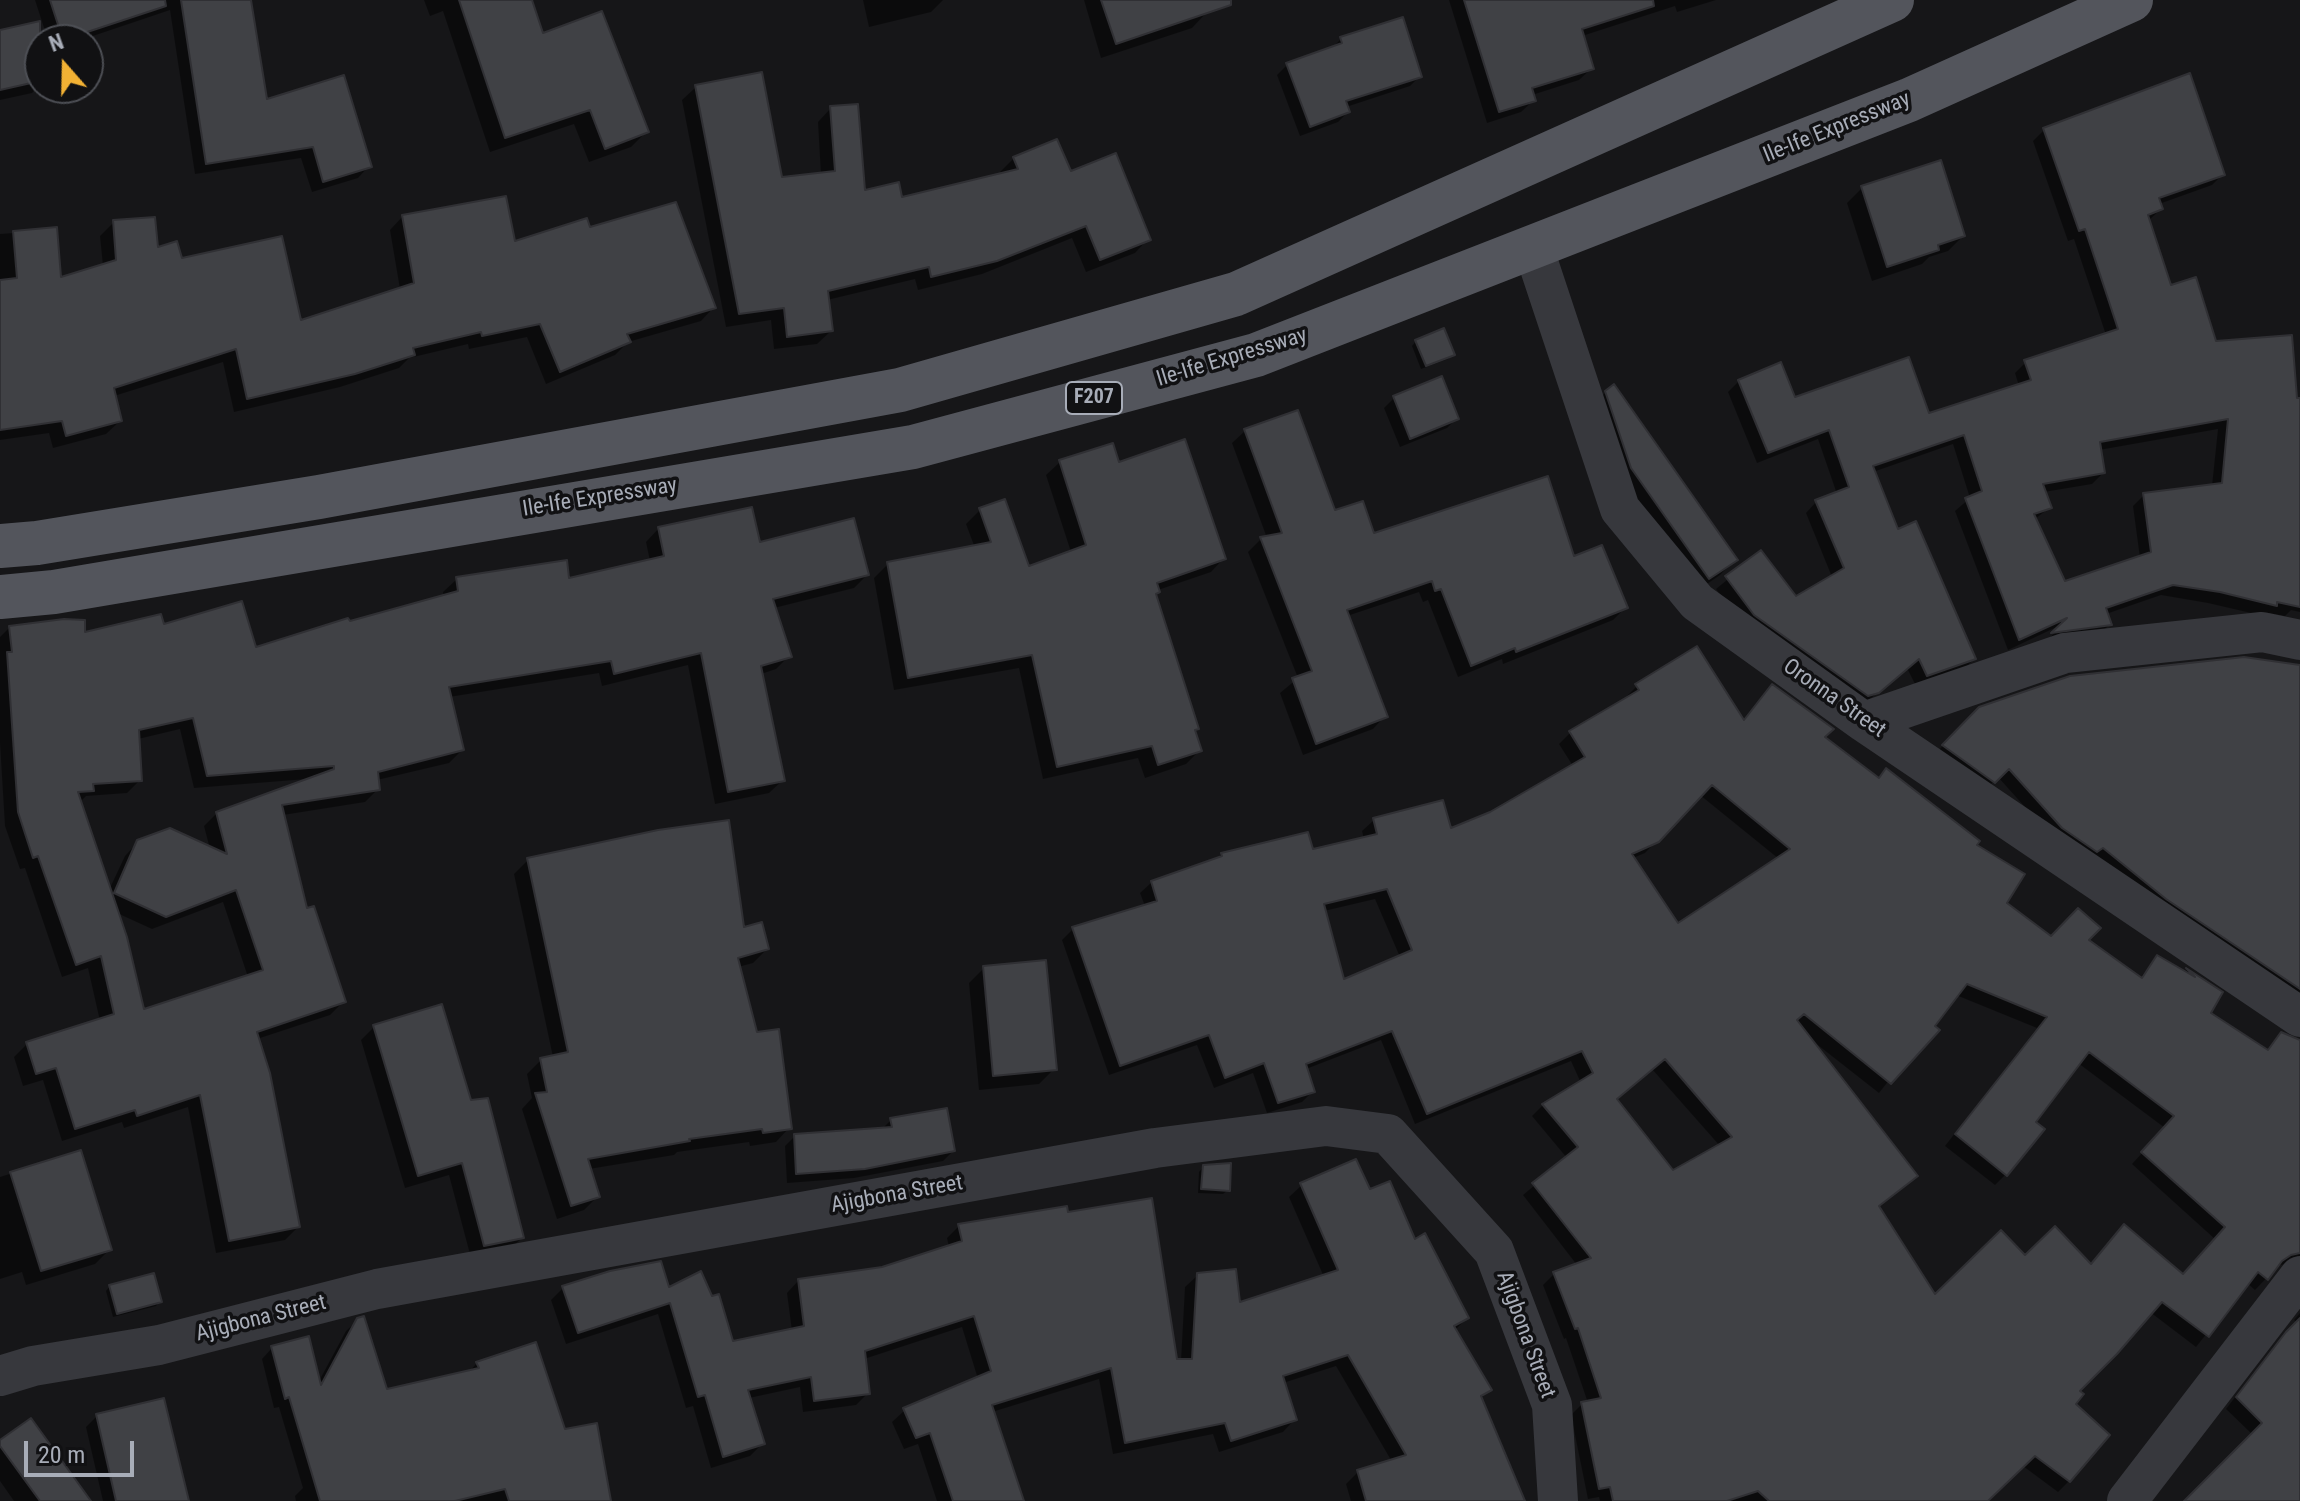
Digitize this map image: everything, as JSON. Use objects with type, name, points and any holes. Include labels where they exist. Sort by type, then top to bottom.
[{"type":"main road","points":[[0,546],[319,497],[900,390],[1236,294],[1892,0]]},
{"type":"main road","name":"Ile-Ife Expressway","points":[[0,597],[54,592],[913,447],[1256,355],[1909,100],[2131,0]]},
{"type":"street","name":"Oronna Street","points":[[1533,247],[1620,509],[1697,602],[1864,722],[2300,1017]]},
{"type":"street","points":[[1864,722],[2065,653],[2262,632],[2300,640]]},
{"type":"street","name":"Ajigbona Street","points":[[0,1376],[33,1366],[159,1345],[377,1289],[1155,1148],[1326,1126],[1388,1134],[1494,1251],[1552,1405],[1558,1501]]},
{"type":"street","points":[[2127,1501],[2300,1276]]},
{"type":"building","points":[[50,0],[165,0],[166,6],[104,26],[104,24],[58,24]]},
{"type":"building","points":[[181,0],[251,0],[267,99],[344,75],[372,167],[323,182],[313,147],[206,164]]},
{"type":"building","points":[[459,0],[532,0],[543,33],[602,11],[649,132],[605,149],[590,110],[505,138]]},
{"type":"building","points":[[1101,0],[1231,0],[1231,5],[1116,44]]},
{"type":"building","points":[[1464,0],[1653,0],[1654,6],[1582,29],[1594,69],[1532,88],[1536,101],[1499,112]]},
{"type":"building","points":[[1403,17],[1422,77],[1346,101],[1350,112],[1310,127],[1286,63],[1342,43],[1340,37]]},
{"type":"building","points":[[24,25],[24,85],[0,90],[0,30]]},
{"type":"building","points":[[762,72],[782,177],[835,171],[830,106],[858,104],[865,190],[899,182],[902,197],[1018,169],[1013,157],[1057,139],[1071,171],[1116,153],[1151,240],[1100,260],[1086,226],[997,261],[931,277],[929,267],[828,291],[833,331],[787,337],[784,308],[739,314],[695,85]]},
{"type":"building","points":[[2190,73],[2225,175],[2159,198],[2163,209],[2148,215],[2171,285],[2196,277],[2216,341],[2292,335],[2297,398],[2300,398],[2300,607],[2277,602],[2277,606],[2220,592],[2173,585],[2106,608],[2112,625],[2051,633],[2067,618],[2019,640],[1965,498],[1982,491],[1964,435],[1873,466],[1898,529],[1916,521],[1976,659],[1927,676],[1919,659],[1879,693],[1868,696],[1754,615],[1725,576],[1761,550],[1796,596],[1844,568],[1815,500],[1849,487],[1829,430],[1768,453],[1738,380],[1781,362],[1795,397],[1909,357],[1929,413],[2031,380],[2024,360],[2118,329],[2085,229],[2079,231],[2043,128]],"holes":[[[2228,419],[2222,483],[2143,493],[2151,552],[2065,581],[2034,514],[2052,508],[2043,484],[2105,473],[2100,442]]]},
{"type":"building","points":[[1941,160],[1965,236],[1938,245],[1939,250],[1887,267],[1861,186]]},
{"type":"building","points":[[506,196],[515,241],[587,218],[590,227],[676,202],[716,308],[627,334],[631,342],[560,372],[540,324],[482,336],[481,332],[413,348],[415,355],[355,374],[247,399],[236,349],[114,388],[122,421],[66,436],[62,421],[0,430],[0,280],[17,278],[13,231],[57,227],[61,277],[116,260],[113,220],[155,217],[158,247],[177,241],[182,258],[282,236],[301,320],[414,283],[402,215]]},
{"type":"building","points":[[1444,328],[1455,355],[1426,366],[1415,340]]},
{"type":"building","points":[[1442,376],[1459,419],[1410,439],[1393,396]]},
{"type":"building","points":[[1614,384],[1738,560],[1709,579],[1631,468],[1605,391]]},
{"type":"building","points":[[1298,410],[1335,510],[1363,501],[1374,533],[1548,476],[1574,556],[1602,545],[1628,608],[1516,652],[1515,648],[1471,666],[1441,589],[1435,591],[1432,581],[1347,610],[1388,717],[1316,744],[1292,678],[1312,671],[1260,537],[1282,533],[1244,429]]},
{"type":"building","points":[[1185,439],[1226,559],[1157,583],[1160,592],[1156,594],[1199,729],[1195,730],[1202,751],[1158,765],[1152,746],[1057,767],[1032,655],[908,678],[887,562],[991,542],[979,508],[1005,499],[1029,566],[1086,545],[1059,460],[1113,443],[1119,462]]},
{"type":"building","points":[[752,507],[760,542],[854,518],[869,575],[773,599],[792,657],[761,666],[785,781],[728,792],[701,653],[614,674],[611,661],[449,687],[464,750],[378,772],[380,790],[282,805],[307,908],[314,906],[346,1002],[257,1032],[270,1073],[300,1227],[229,1241],[200,1095],[137,1116],[135,1110],[75,1129],[56,1068],[36,1074],[26,1042],[114,1014],[101,956],[76,965],[38,856],[33,858],[18,812],[7,652],[12,652],[9,626],[64,619],[85,620],[85,632],[161,614],[164,624],[242,601],[256,647],[348,618],[350,621],[458,591],[456,577],[567,560],[569,578],[664,556],[658,527]],"holes":[[[193,718],[207,776],[334,766],[334,769],[216,812],[227,854],[170,828],[137,840],[114,893],[166,917],[236,890],[263,970],[144,1009],[127,937],[78,792],[94,791],[93,784],[142,781],[139,730]]]},
{"type":"building","points":[[1697,646],[1744,720],[1772,684],[1834,729],[1825,737],[1879,778],[1886,768],[1980,841],[1977,845],[2025,874],[2007,903],[2051,936],[2078,908],[2101,928],[2089,940],[2142,978],[2157,955],[2195,977],[2186,968],[2223,992],[2211,1013],[2268,1050],[2281,1032],[2300,1040],[2300,1253],[2282,1261],[2268,1280],[2258,1272],[2209,1337],[2162,1302],[2080,1391],[2084,1394],[2076,1404],[2110,1435],[2070,1482],[2035,1456],[1988,1501],[1769,1501],[1758,1491],[1727,1501],[1613,1501],[1610,1487],[1599,1489],[1581,1402],[1601,1398],[1578,1328],[1575,1329],[1553,1272],[1591,1258],[1532,1183],[1578,1147],[1542,1104],[1593,1073],[1582,1051],[1427,1114],[1392,1031],[1306,1064],[1315,1092],[1278,1103],[1264,1063],[1225,1078],[1209,1035],[1120,1066],[1072,927],[1157,901],[1151,881],[1222,856],[1221,853],[1308,832],[1313,849],[1377,834],[1373,818],[1443,800],[1451,828],[1490,812],[1585,757],[1569,731],[1639,690],[1635,684]],"holes":[[[1712,785],[1790,849],[1678,923],[1632,854],[1659,842]],[[1387,889],[1412,950],[1344,979],[1324,904]],[[1967,984],[2047,1017],[1955,1134],[2007,1176],[2045,1129],[2036,1122],[2089,1052],[2174,1116],[2141,1152],[2225,1227],[2183,1274],[2124,1224],[2091,1264],[2055,1226],[2025,1255],[2001,1230],[1935,1294],[1879,1206],[1918,1176],[1797,1020],[1804,1014],[1891,1084],[1940,1030],[1935,1026]],[[1665,1059],[1732,1137],[1673,1170],[1617,1099]]]},
{"type":"building","points":[[2244,657],[2300,665],[2300,989],[2166,899],[2103,848],[2097,852],[2062,828],[2009,769],[1995,783],[1942,745],[1979,707],[2070,676]]},
{"type":"building","points":[[729,820],[744,927],[762,922],[769,949],[738,958],[757,1032],[779,1029],[792,1129],[763,1133],[762,1129],[689,1139],[588,1159],[600,1197],[571,1206],[535,1093],[547,1092],[540,1058],[568,1052],[527,858],[658,830]]},
{"type":"building","points":[[1046,960],[1057,1070],[993,1076],[983,966]]},
{"type":"building","points":[[442,1004],[471,1100],[488,1098],[524,1238],[484,1246],[462,1163],[418,1176],[373,1025]]},
{"type":"building","points":[[947,1108],[955,1151],[865,1169],[796,1174],[794,1134],[892,1127],[890,1118]]},
{"type":"building","points":[[81,1150],[112,1250],[41,1271],[10,1172]]},
{"type":"building","points":[[1356,1159],[1370,1189],[1390,1181],[1415,1239],[1425,1233],[1469,1318],[1454,1326],[1492,1390],[1481,1396],[1525,1501],[1366,1501],[1357,1470],[1406,1455],[1348,1355],[1283,1376],[1297,1420],[1231,1441],[1225,1423],[1125,1443],[1111,1368],[992,1405],[1024,1501],[953,1501],[930,1433],[916,1438],[903,1408],[991,1371],[974,1316],[865,1351],[870,1394],[814,1401],[811,1377],[748,1390],[765,1444],[723,1457],[705,1395],[698,1397],[670,1303],[578,1333],[562,1286],[610,1271],[661,1261],[669,1287],[701,1271],[712,1296],[719,1294],[733,1341],[804,1326],[798,1279],[882,1267],[962,1241],[958,1224],[1067,1206],[1068,1212],[1152,1198],[1177,1359],[1192,1359],[1197,1273],[1236,1269],[1240,1302],[1338,1270],[1300,1183]]},
{"type":"building","points":[[1231,1163],[1230,1191],[1201,1189],[1203,1165]]},
{"type":"building","points":[[154,1273],[162,1302],[117,1314],[109,1285]]},
{"type":"building","points":[[364,1316],[387,1389],[479,1368],[476,1362],[536,1342],[565,1429],[597,1423],[611,1501],[509,1501],[505,1489],[455,1501],[320,1501],[289,1397],[285,1399],[271,1346],[309,1336],[321,1385],[357,1318]]},
{"type":"building","points":[[2300,1318],[2300,1501],[2184,1501],[2262,1423],[2236,1397]]},
{"type":"building","points":[[164,1398],[189,1501],[116,1501],[96,1414]]},
{"type":"building","points":[[31,1418],[91,1501],[40,1501],[0,1446],[0,1440]]}]
